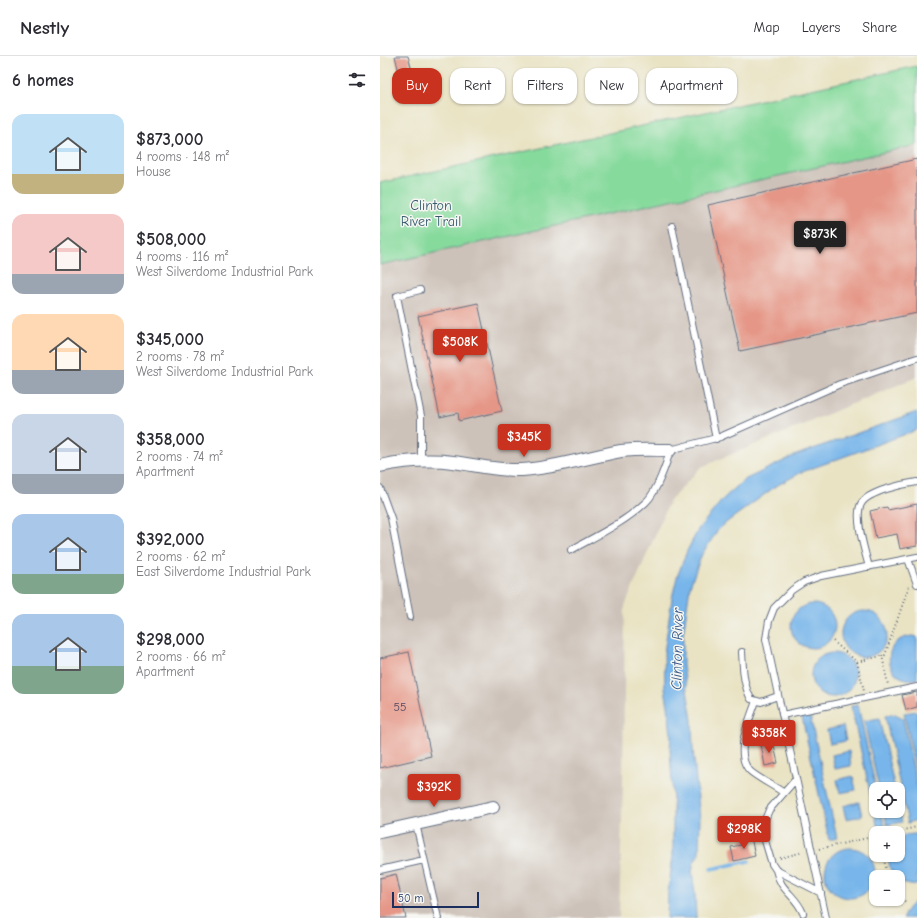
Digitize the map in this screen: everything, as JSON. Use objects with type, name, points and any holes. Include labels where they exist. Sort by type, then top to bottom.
[{"type":"street","points":[[380,466],[394,463],[421,461],[453,462],[500,470],[524,470],[555,466],[621,451],[638,449],[670,450]]},
{"type":"street","points":[[380,832],[493,807]]},
{"type":"lane","points":[[672,226],[716,439]]},
{"type":"lane","points":[[420,290],[396,296],[421,416],[421,461]]},
{"type":"lane","points":[[570,550],[622,521],[647,501],[667,462],[670,450],[716,439],[840,384],[917,358]]},
{"type":"lane","points":[[869,567],[858,516],[861,504],[867,498],[880,491],[917,482]]},
{"type":"lane","points":[[380,488],[391,518],[410,617]]},
{"type":"lane","points":[[826,918],[766,639],[770,620],[774,608],[792,590],[804,582],[821,576],[917,557]]},
{"type":"lane","points":[[908,559],[917,584]]},
{"type":"lane","points":[[742,652],[744,678],[747,691],[752,699],[761,702],[778,696]]},
{"type":"lane","points":[[782,715],[917,687]]},
{"type":"lane","points":[[756,701],[744,737],[742,752],[745,763],[750,771],[784,792]]},
{"type":"lane","points":[[796,779],[769,810],[764,822],[763,834],[780,883],[800,907],[803,913]]},
{"type":"lane","points":[[416,824],[438,918]]},
{"type":"lane","points":[[380,870],[424,860]]},
{"type":"lane","points":[[776,870],[821,893]]},
{"type":"path","points":[[858,662],[884,654],[913,573]]},
{"type":"path","points":[[833,641],[858,662],[866,698]]},
{"type":"path","points":[[882,655],[890,692]]},
{"type":"path","points":[[905,830],[917,827]]},
{"type":"path","points":[[771,860],[869,838]]},
{"type":"shaded area","points":[[917,145],[917,377],[701,467],[669,502],[625,606],[623,784],[619,918],[380,918],[380,262],[582,220]]},
{"type":"green space","name":"Clinton River Trail","points":[[917,66],[917,145],[380,265],[380,183]]},
{"type":"water","name":"Clinton River","points":[[917,412],[917,430],[802,472],[776,486],[718,530],[702,554],[690,586],[683,636],[683,666],[692,720],[693,750],[700,818],[699,854],[694,862],[692,871],[696,918],[667,918],[668,892],[673,856],[673,801],[670,749],[671,735],[665,689],[664,653],[672,598],[677,577],[687,551],[699,528],[723,499],[744,480],[796,455]]},
{"type":"water","points":[[809,604],[817,604],[822,605],[829,610],[834,617],[834,635],[829,642],[822,647],[809,648],[801,645],[794,638],[791,630],[791,622],[794,614],[801,607]]},
{"type":"water","points":[[864,611],[877,615],[883,621],[887,634],[883,647],[877,653],[864,657],[851,653],[845,647],[841,634],[845,621],[851,615]]},
{"type":"water","points":[[913,636],[917,637],[917,679],[906,679],[898,675],[892,669],[890,652],[894,644],[902,639]]},
{"type":"water","points":[[833,653],[845,657],[851,663],[855,675],[851,687],[845,693],[833,697],[821,693],[815,687],[811,675],[815,663],[821,657]]},
{"type":"water","points":[[858,705],[874,782],[869,782],[869,788],[851,706]]},
{"type":"water","points":[[917,711],[917,775],[904,713]]},
{"type":"water","points":[[895,714],[903,718],[917,787],[917,820],[908,823],[905,809],[905,782],[899,782],[885,716]]},
{"type":"water","points":[[810,715],[837,838],[829,840],[802,717]]},
{"type":"water","points":[[879,718],[893,782],[877,782],[864,721]]},
{"type":"water","points":[[843,726],[846,741],[830,744],[827,730]]},
{"type":"water","points":[[849,751],[851,766],[835,769],[832,755]]},
{"type":"water","points":[[853,776],[856,790],[840,793],[837,780]]},
{"type":"water","points":[[859,802],[862,816],[846,819],[843,806]]},
{"type":"water","points":[[876,818],[883,818],[885,826],[877,826]]},
{"type":"water","points":[[886,818],[901,818],[902,822],[887,825]]},
{"type":"water","points":[[917,834],[917,885],[905,884],[905,870],[891,870],[890,867],[889,862],[905,862],[905,835]]},
{"type":"water","points":[[850,848],[864,853],[869,858],[869,862],[872,862],[874,870],[869,870],[869,888],[859,896],[850,898],[841,896],[830,887],[825,873],[827,864],[836,853]]},
{"type":"water","points":[[917,900],[917,918],[903,918],[908,908]]},
{"type":"building","points":[[395,56],[408,56],[411,68],[398,68]]},
{"type":"building","points":[[917,159],[917,313],[740,351],[708,205]]},
{"type":"building","points":[[478,303],[502,411],[459,421],[458,413],[440,417],[418,316]]},
{"type":"building","points":[[917,504],[917,546],[900,549],[897,534],[876,538],[870,511],[887,507],[888,510]]},
{"type":"building","points":[[409,652],[431,756],[380,768],[380,658]]},
{"type":"building","points":[[917,692],[917,707],[906,710],[902,695]]},
{"type":"building","points":[[773,741],[778,763],[765,766],[761,744]]},
{"type":"building","points":[[751,837],[755,856],[734,861],[731,847],[741,845],[740,840]]},
{"type":"building","points":[[396,874],[406,918],[380,918],[380,878]]},
{"type":"waterway","points":[[711,869],[749,861]]}]
